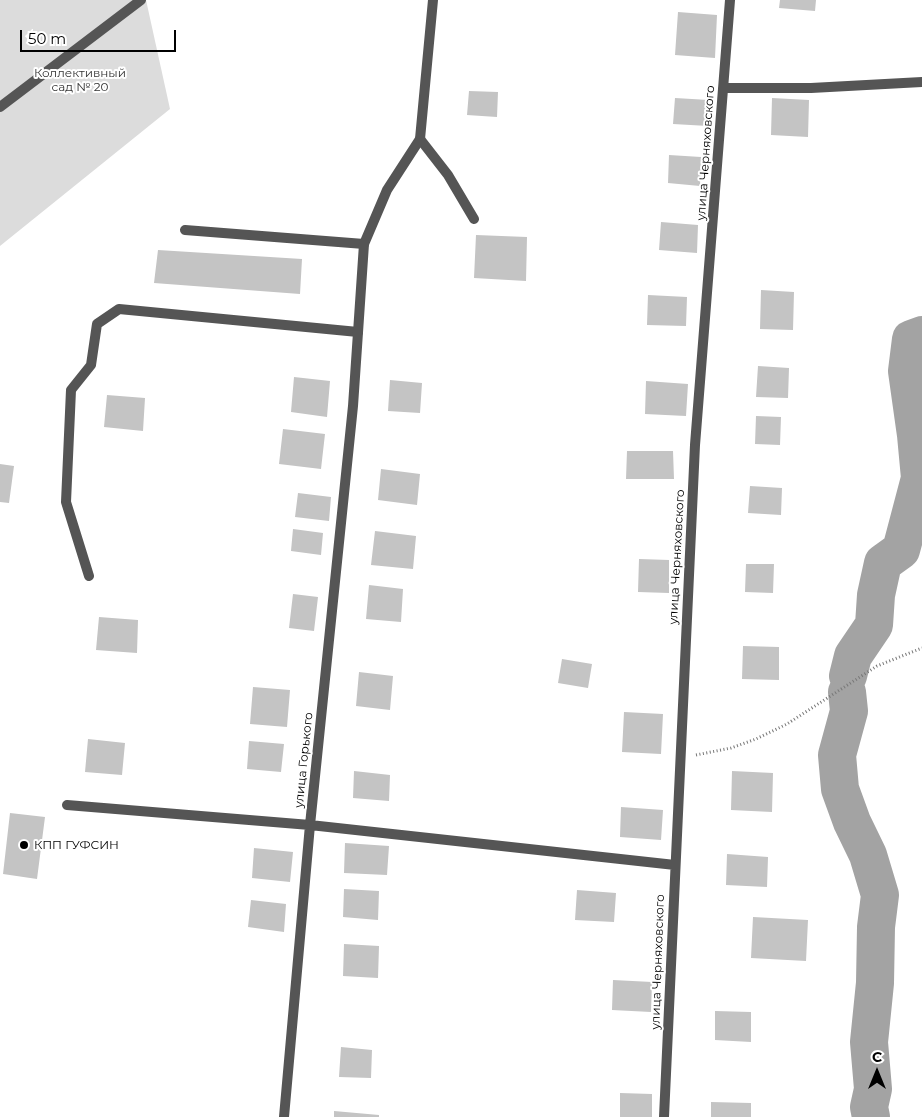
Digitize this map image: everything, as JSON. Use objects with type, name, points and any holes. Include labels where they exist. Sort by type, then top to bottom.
[{"type":"street","points":[[0,107],[140,0]]},
{"type":"street","points":[[433,0],[420,139],[448,175],[474,219]]},
{"type":"street","name":"улица Черняховского","points":[[664,1117],[695,446],[730,0]]},
{"type":"street","points":[[723,88],[811,88],[922,82]]},
{"type":"street","name":"улица Горького","points":[[284,1117],[310,825],[353,406],[364,244],[387,190],[420,139]]},
{"type":"street","points":[[185,230],[364,244]]},
{"type":"street","points":[[89,576],[66,502],[71,390],[91,366],[96,324],[119,309],[358,332]]},
{"type":"street","points":[[67,805],[310,825],[675,865]]},
{"type":"path","points":[[680,757],[731,748],[756,739],[810,710],[877,666],[922,648]]},
{"type":"green space","name":"Коллективный сад № 20","points":[[0,0],[146,0],[170,109],[0,246]]},
{"type":"building","points":[[780,0],[816,0],[815,11],[779,8]]},
{"type":"building","points":[[678,12],[717,15],[715,58],[675,55]]},
{"type":"building","points":[[469,91],[498,92],[497,117],[467,115]]},
{"type":"building","points":[[675,98],[709,100],[708,126],[673,124]]},
{"type":"building","points":[[772,98],[809,100],[808,137],[771,135]]},
{"type":"building","points":[[669,155],[701,157],[700,186],[668,183]]},
{"type":"building","points":[[661,222],[698,225],[697,253],[659,250]]},
{"type":"building","points":[[476,235],[527,237],[526,281],[474,278]]},
{"type":"building","points":[[158,250],[302,259],[300,294],[154,283]]},
{"type":"building","points":[[761,290],[794,292],[793,330],[760,329]]},
{"type":"building","points":[[648,295],[687,297],[686,326],[647,325]]},
{"type":"building","points":[[758,366],[789,368],[788,398],[756,397]]},
{"type":"building","points":[[294,377],[330,381],[327,417],[291,412]]},
{"type":"building","points":[[390,380],[422,383],[420,413],[388,411]]},
{"type":"building","points":[[646,381],[688,384],[686,416],[645,414]]},
{"type":"building","points":[[107,395],[145,398],[143,431],[104,427]]},
{"type":"building","points":[[756,416],[781,417],[780,445],[755,444]]},
{"type":"building","points":[[283,429],[325,434],[321,469],[279,464]]},
{"type":"building","points":[[627,451],[673,451],[674,479],[626,479]]},
{"type":"building","points":[[0,464],[14,466],[9,503],[0,502]]},
{"type":"building","points":[[381,469],[420,474],[417,505],[378,500]]},
{"type":"building","points":[[750,486],[782,488],[781,515],[748,513]]},
{"type":"building","points":[[298,493],[331,497],[329,521],[295,517]]},
{"type":"building","points":[[293,529],[323,533],[321,555],[291,551]]},
{"type":"building","points":[[375,531],[416,536],[413,569],[371,565]]},
{"type":"building","points":[[639,559],[669,560],[669,593],[638,592]]},
{"type":"building","points":[[746,564],[774,564],[773,593],[745,592]]},
{"type":"building","points":[[369,585],[403,589],[401,622],[366,619]]},
{"type":"building","points":[[293,594],[318,597],[314,631],[289,628]]},
{"type":"building","points":[[99,617],[138,620],[137,653],[96,650]]},
{"type":"building","points":[[743,646],[779,647],[779,680],[742,679]]},
{"type":"building","points":[[562,659],[592,664],[588,688],[558,683]]},
{"type":"building","points":[[359,672],[393,676],[390,710],[356,706]]},
{"type":"building","points":[[253,687],[290,690],[287,727],[250,724]]},
{"type":"building","points":[[624,712],[663,714],[661,754],[622,752]]},
{"type":"building","points":[[88,739],[125,743],[122,775],[85,772]]},
{"type":"building","points":[[249,741],[284,744],[281,772],[247,769]]},
{"type":"building","points":[[354,771],[390,775],[389,801],[353,798]]},
{"type":"building","points":[[732,771],[773,773],[772,812],[731,810]]},
{"type":"building","points":[[621,807],[663,810],[661,840],[620,837]]},
{"type":"building","name":"КПП ГУФСИН","points":[[10,813],[45,817],[37,879],[3,874]]},
{"type":"building","points":[[345,843],[389,846],[387,875],[344,873]]},
{"type":"building","points":[[254,848],[293,852],[290,882],[252,878]]},
{"type":"building","points":[[727,854],[768,857],[767,887],[726,885]]},
{"type":"building","points":[[344,889],[379,891],[378,920],[343,917]]},
{"type":"building","points":[[577,890],[616,893],[614,922],[575,920]]},
{"type":"building","points":[[251,900],[286,904],[284,932],[248,927]]},
{"type":"building","points":[[753,917],[808,920],[806,961],[751,958]]},
{"type":"building","points":[[344,944],[379,946],[378,978],[343,976]]},
{"type":"building","points":[[613,980],[652,982],[651,1012],[612,1010]]},
{"type":"building","points":[[715,1011],[751,1012],[751,1042],[715,1040]]},
{"type":"building","points":[[341,1047],[372,1050],[371,1078],[339,1077]]},
{"type":"building","points":[[620,1093],[652,1094],[652,1117],[620,1117]]},
{"type":"building","points":[[711,1102],[751,1103],[751,1117],[711,1117]]},
{"type":"building","points":[[334,1111],[379,1115],[379,1117],[334,1117]]},
{"type":"waterway","points":[[848,676],[853,656],[874,625],[876,595],[883,563],[901,550],[920,478],[907,371],[911,339],[922,335]]},
{"type":"waterway","points":[[847,692],[849,711],[837,755],[840,789],[852,822],[868,855],[880,895],[876,927],[875,983],[869,1042],[873,1089],[869,1107],[871,1117]]},
{"type":"place","name":"КПП ГУФСИН","points":[[24,845]]}]
